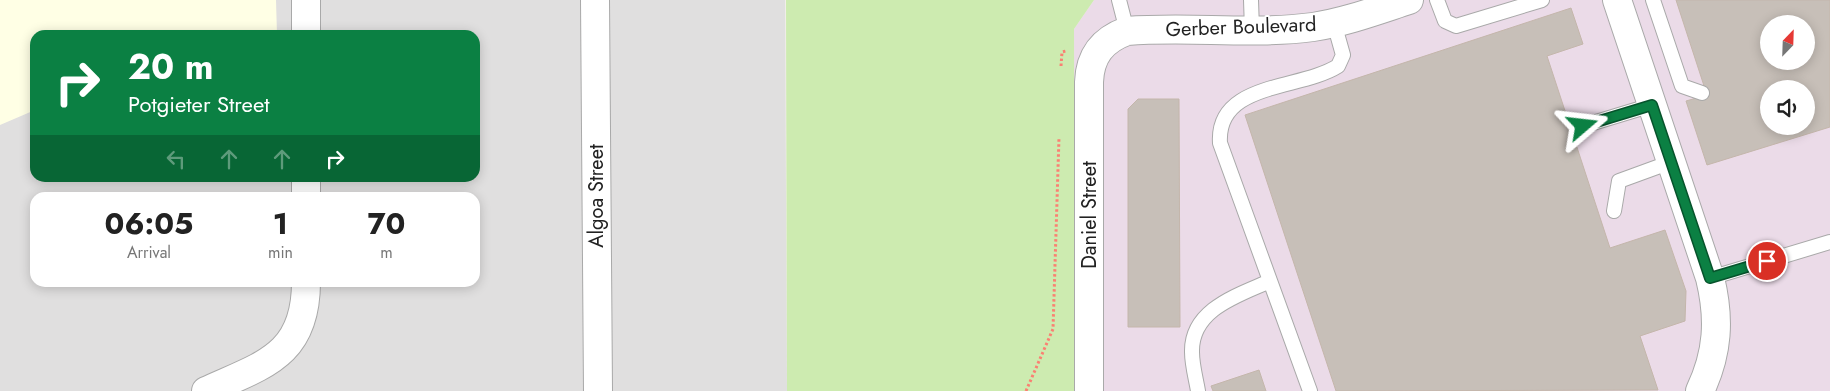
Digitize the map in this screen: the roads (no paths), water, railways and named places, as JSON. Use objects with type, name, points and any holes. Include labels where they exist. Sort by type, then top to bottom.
[{"type":"street","points":[[306,0],[306,30]]},
{"type":"street","name":"Algoa Street","points":[[595,0],[598,391]]},
{"type":"street","name":"Gerber Boulevard","points":[[1115,37],[1292,29],[1334,23],[1409,0]]},
{"type":"street","points":[[1617,0],[1710,278],[1716,302],[1715,350],[1700,391]]},
{"type":"street","name":"Daniel Street","points":[[1089,391],[1088,82],[1092,61],[1115,37]]},
{"type":"street","points":[[206,391],[270,361],[283,351],[294,337],[301,322],[306,305],[306,287]]},
{"type":"lane","points":[[1115,37],[1119,0]]},
{"type":"lane","points":[[1251,0],[1252,30]]},
{"type":"lane","points":[[1437,0],[1445,20],[1456,26],[1542,0]]},
{"type":"lane","points":[[1653,0],[1682,86],[1702,93]]},
{"type":"lane","points":[[1310,391],[1220,143],[1220,131],[1228,110],[1244,98],[1338,66],[1343,55],[1334,23]]},
{"type":"lane","points":[[1583,126],[1652,105]]},
{"type":"lane","points":[[1614,211],[1620,182],[1671,162]]},
{"type":"lane","points":[[1710,278],[1830,242]]},
{"type":"lane","points":[[1198,391],[1192,352],[1197,330],[1203,320],[1226,300],[1270,281]]}]
